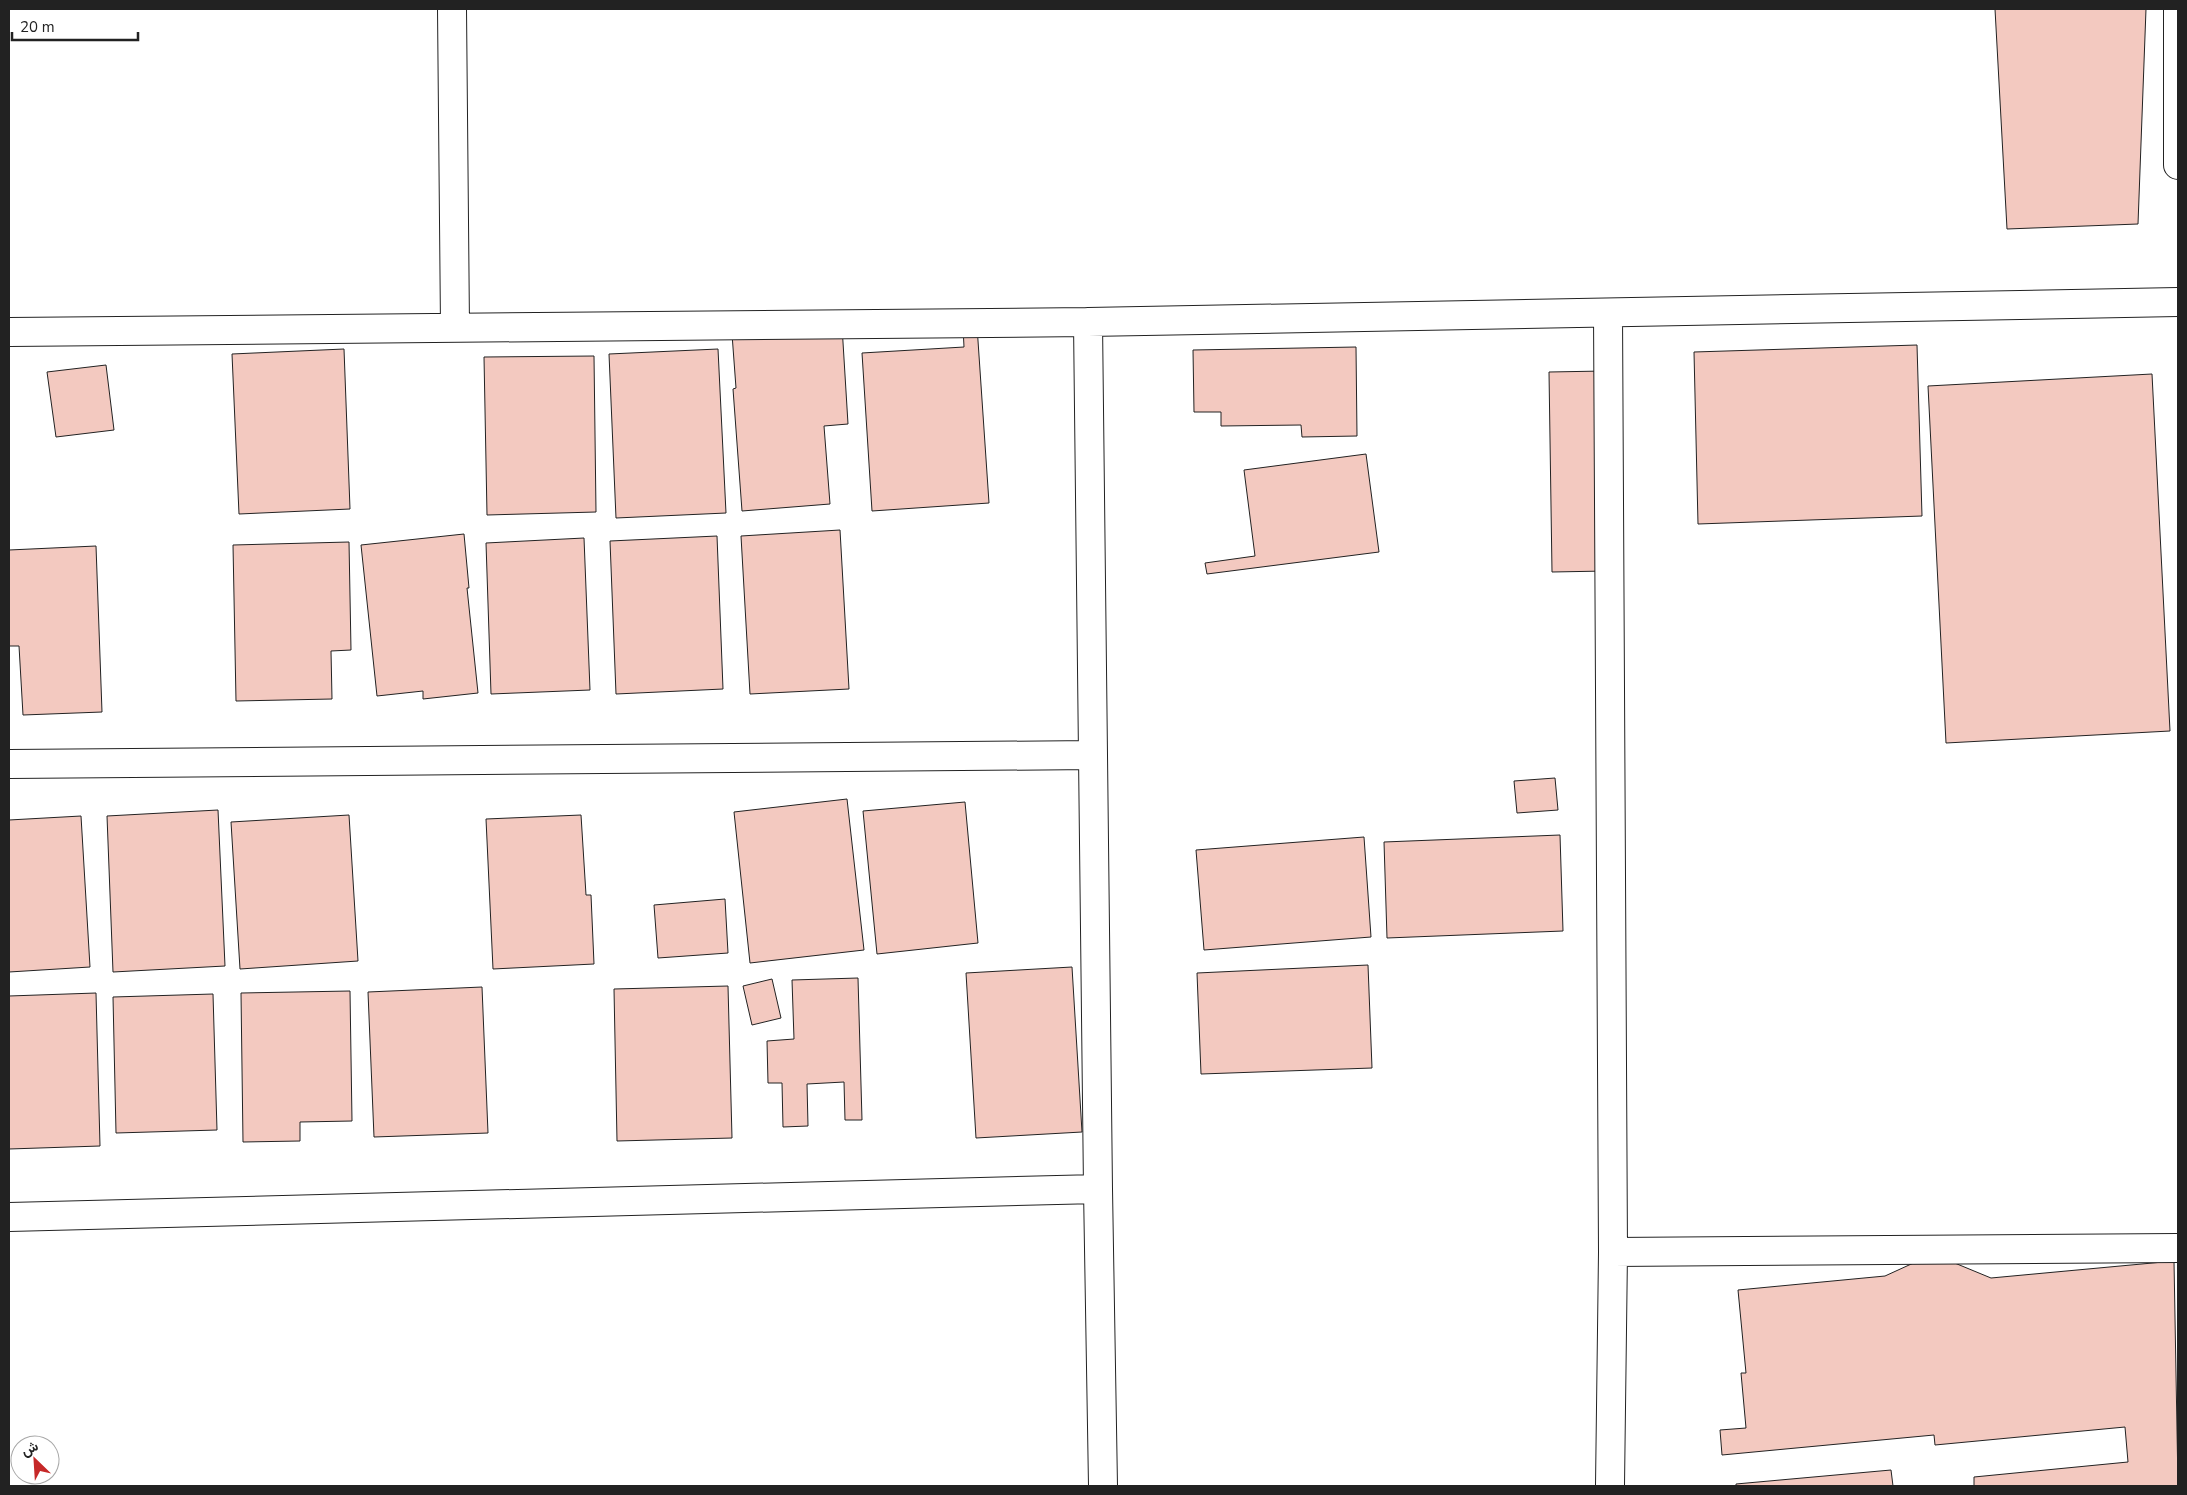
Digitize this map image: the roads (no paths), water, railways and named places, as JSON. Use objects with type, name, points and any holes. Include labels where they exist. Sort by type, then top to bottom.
[{"type":"street","points":[[452,9],[455,327]]},
{"type":"street","points":[[2178,9],[2178,165]]},
{"type":"street","points":[[9,332],[1088,322],[2178,302]]},
{"type":"street","points":[[1608,313],[1613,1252],[1610,1486]]},
{"type":"street","points":[[1088,322],[1103,1486]]},
{"type":"street","points":[[9,764],[1093,755]]},
{"type":"street","points":[[9,1217],[1098,1189]]},
{"type":"street","points":[[1613,1252],[2178,1248]]}]
